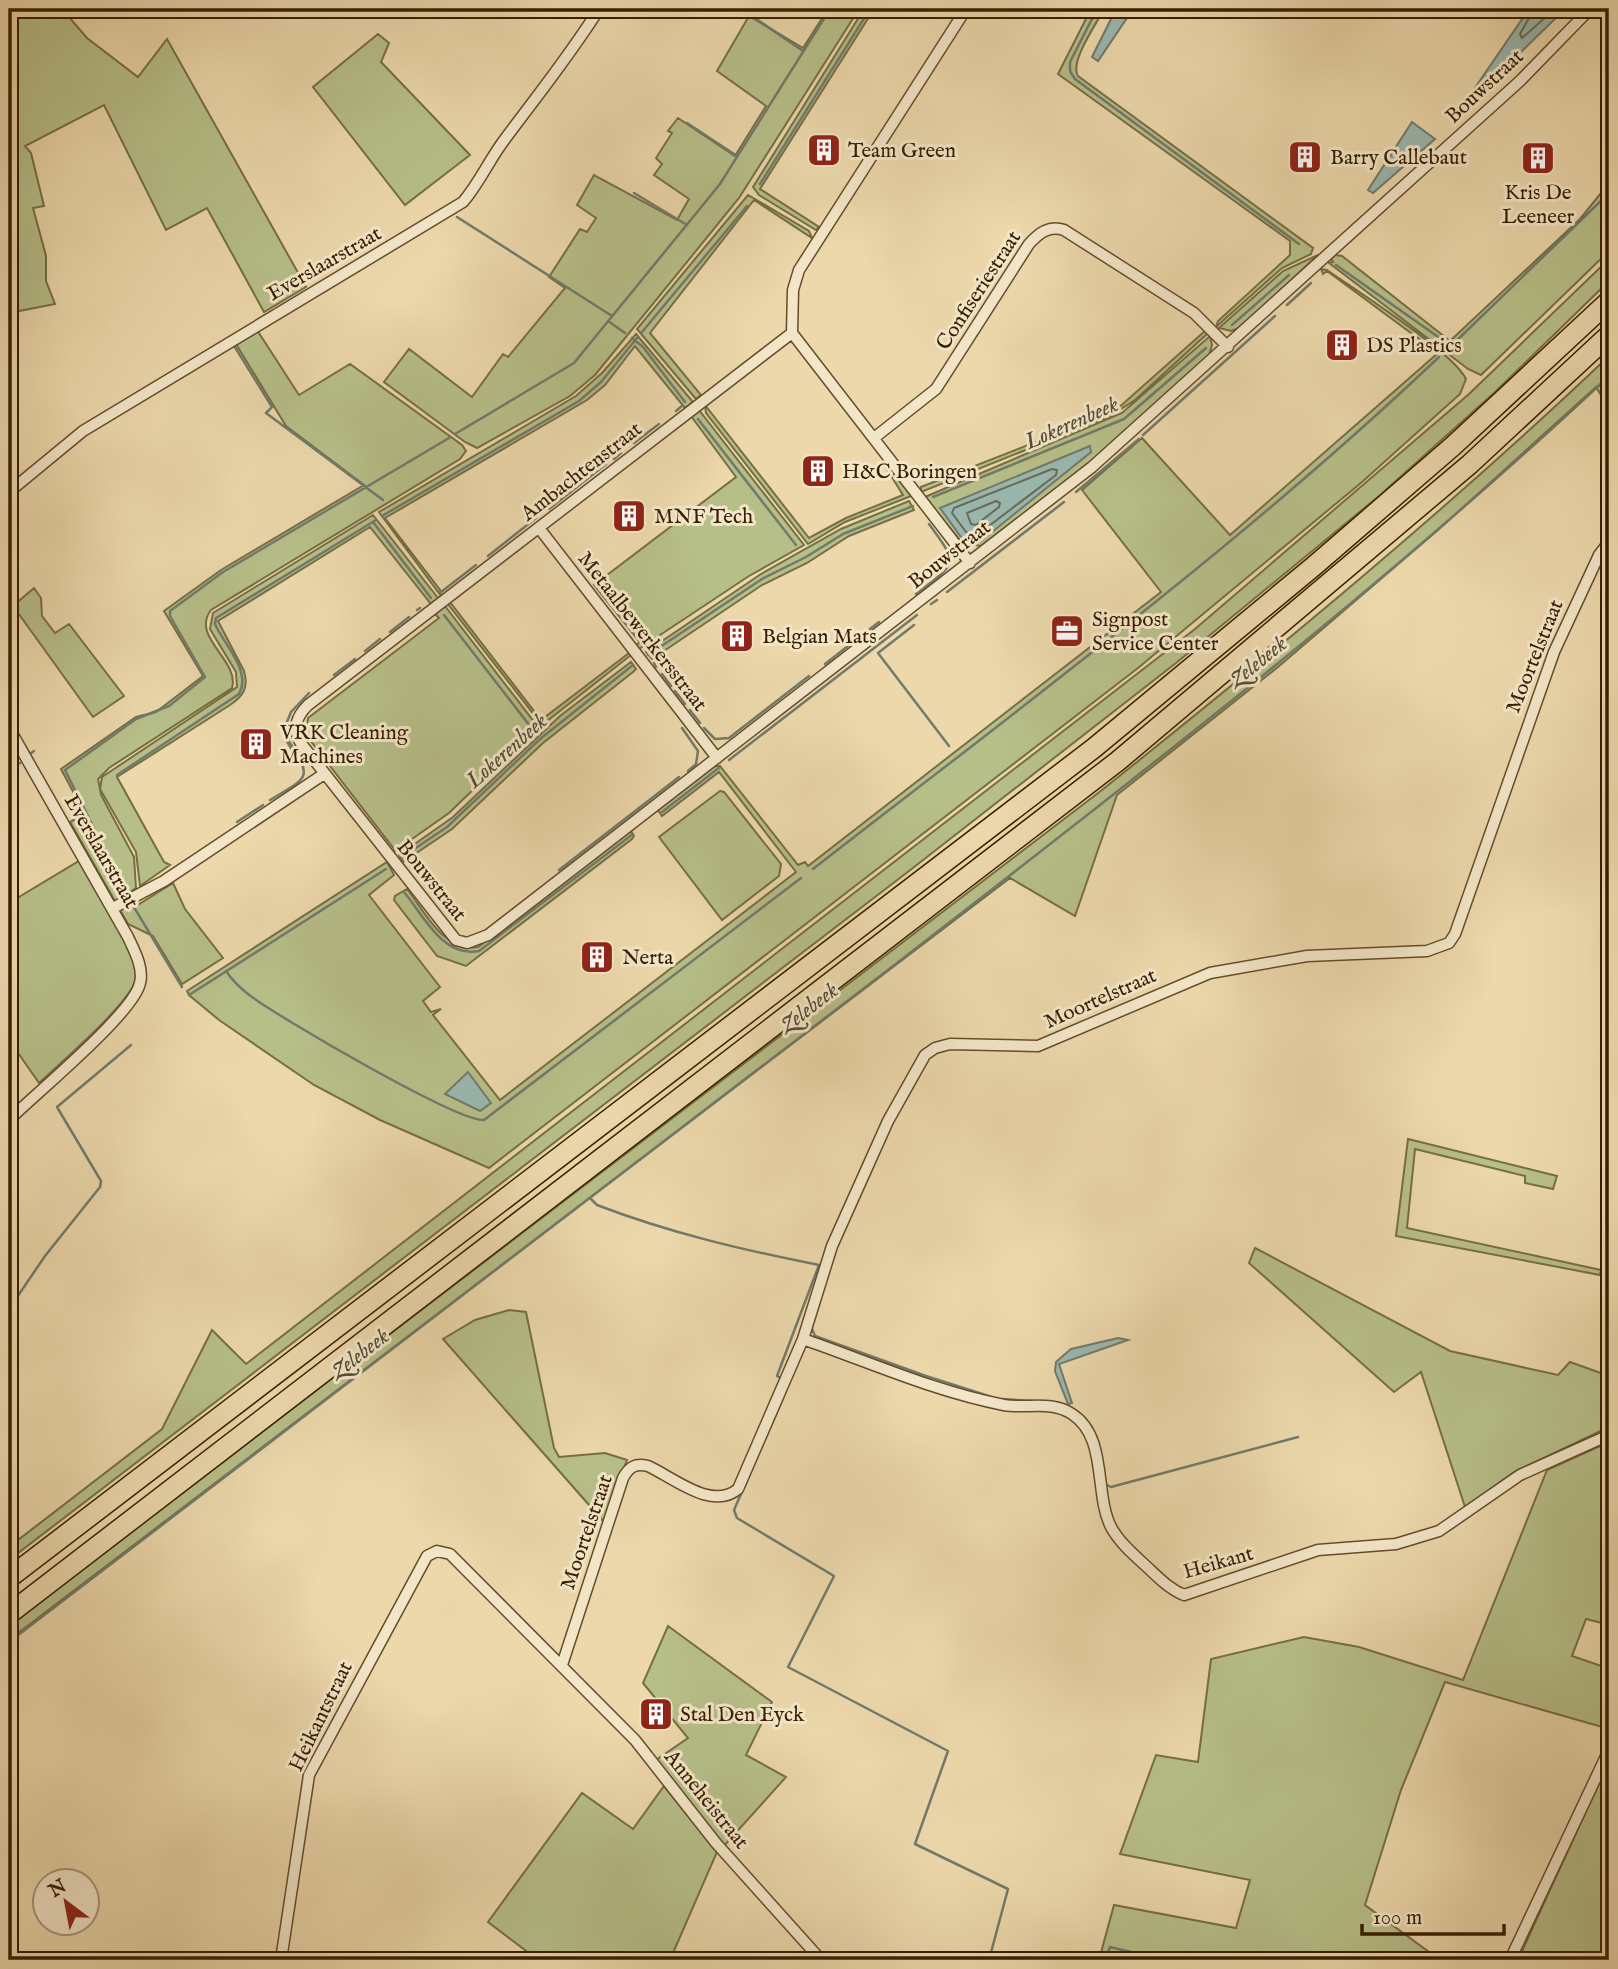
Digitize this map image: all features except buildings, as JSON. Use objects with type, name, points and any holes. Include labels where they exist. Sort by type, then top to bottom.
[{"type":"highway","points":[[9,1578],[1094,748],[1434,463],[1609,301]]},
{"type":"highway","points":[[9,1614],[1118,761],[1460,473],[1609,335]]},
{"type":"street","name":"Everslaarstraat","points":[[9,492],[58,449],[93,425],[463,202],[476,187],[504,140],[562,66],[599,9]]},
{"type":"street","points":[[966,9],[799,270],[793,290],[792,333],[971,563]]},
{"type":"street","name":"Bouwstraat","points":[[324,774],[449,934],[467,943],[488,935],[1092,467],[1520,81],[1590,9]]},
{"type":"street","name":"Confiseriestraat","points":[[874,438],[936,389],[1029,244],[1046,230],[1056,227],[1186,308],[1228,347]]},
{"type":"street","name":"Ambachtenstraat","points":[[324,774],[296,734],[295,725],[302,711],[792,333]]},
{"type":"street","name":"Metaalbewerkersstraat","points":[[539,528],[717,758]]},
{"type":"street","name":"Moortelstraat","points":[[562,1665],[626,1472],[640,1464],[713,1498],[729,1497],[738,1489],[803,1339],[832,1245],[879,1140],[919,1061],[935,1048],[950,1044],[1038,1046],[1168,989],[1232,967],[1307,956],[1427,951],[1449,943],[1554,652],[1599,555],[1609,542]]},
{"type":"street","name":"Everslaarstraat","points":[[9,728],[113,908],[140,970],[141,982],[134,998],[9,1119]]},
{"type":"street","points":[[113,908],[164,881],[170,874],[324,774]]},
{"type":"street","name":"Heikant","points":[[803,1339],[976,1399],[1008,1406],[1058,1408],[1073,1414],[1088,1434],[1095,1452],[1110,1525],[1137,1558],[1175,1591],[1184,1595],[1318,1550],[1396,1544],[1439,1531],[1520,1475],[1609,1435]]},
{"type":"street","name":"Anneheistraat","points":[[438,1550],[450,1554],[635,1740],[716,1843],[821,1960]]},
{"type":"street","name":"Heikantstraat","points":[[281,1960],[309,1775],[427,1556],[438,1550]]},
{"type":"street","points":[[1510,1960],[1609,1750]]},
{"type":"green space","points":[[9,9],[62,9],[87,38],[138,77],[167,39],[306,287],[264,312],[207,208],[166,230],[104,105],[25,146],[31,153],[44,206],[33,208],[46,256],[46,281],[55,304],[9,313]]},
{"type":"green space","points":[[828,9],[859,9],[739,198],[595,375],[570,396],[477,448],[384,382],[409,349],[472,397],[503,354],[508,357],[565,288],[549,277],[580,229],[587,232],[596,218],[577,205],[594,175],[677,220],[689,199],[654,175],[662,164],[656,158],[672,133],[668,131],[678,118],[735,156],[766,106],[717,71],[749,16],[803,48]]},
{"type":"green space","points":[[864,9],[874,9],[760,189],[819,227],[816,230],[759,195],[753,187]]},
{"type":"green space","points":[[1091,9],[1104,9],[1080,52],[1076,70],[1078,76],[1313,248],[1311,254],[1282,268],[1216,327],[1218,321],[1290,255],[1290,241],[1058,74]]},
{"type":"green space","points":[[378,34],[389,43],[381,62],[470,155],[405,205],[313,87]]},
{"type":"green space","points":[[1609,183],[1609,251],[1481,375],[1468,369],[1329,263],[1333,262],[1331,259],[1335,255],[1342,256],[1450,341],[1580,219]]},
{"type":"green space","points":[[748,195],[809,231],[812,238],[754,200],[650,333],[701,395],[696,399],[637,329]]},
{"type":"green space","points":[[1318,255],[1241,327],[1231,331],[1219,328],[1283,271]]},
{"type":"green space","points":[[1609,259],[1609,281],[1494,393],[1379,496],[1176,663],[909,871],[9,1560],[9,1547],[162,1429],[212,1330],[246,1364],[1195,629],[1469,394]]},
{"type":"green space","points":[[1321,269],[1327,270],[1381,307],[1458,367],[1466,379],[1460,394],[1362,482],[1138,668],[489,1168],[380,1120],[314,1085],[219,1020],[189,995],[187,991],[387,862],[394,875],[369,895],[440,987],[423,1001],[431,1012],[441,1009],[433,1015],[500,1100],[796,872],[719,772],[662,816],[658,810],[715,766],[720,766],[798,865],[805,862],[808,866],[1161,592],[1082,490],[1142,438],[1230,535],[1438,353],[1327,271],[1323,274]]},
{"type":"green space","points":[[257,330],[299,395],[350,364],[462,445],[466,451],[460,459],[211,610],[206,620],[207,630],[229,668],[233,678],[232,688],[109,768],[98,779],[101,795],[134,857],[136,888],[129,893],[136,906],[173,883],[185,909],[223,958],[182,984],[153,936],[128,924],[70,822],[85,814],[61,769],[136,717],[156,712],[203,676],[164,611],[221,570],[364,485],[286,426],[236,344]]},
{"type":"green space","points":[[1206,330],[1208,333],[1135,400],[1110,416],[921,492],[921,487],[1115,411]]},
{"type":"green space","points":[[636,334],[693,402],[685,408],[635,346],[605,385],[587,400],[385,518],[440,590],[441,596],[379,512],[576,396],[602,373]]},
{"type":"green space","points":[[1210,336],[1212,345],[1209,356],[1096,458],[981,546],[962,543],[925,497],[1122,413]]},
{"type":"green space","points":[[1609,356],[1609,408],[1596,387],[1438,530],[1278,667],[1117,795],[1075,916],[1010,878],[9,1640],[9,1625],[1102,790],[1360,578],[1486,469]]},
{"type":"green space","points":[[705,405],[809,538],[846,518],[903,495],[888,471],[892,471],[911,496],[845,522],[808,544],[706,413]]},
{"type":"green space","points":[[699,410],[804,545],[749,576],[639,649],[636,645],[640,642],[594,585],[736,477],[691,416]]},
{"type":"green space","points":[[909,501],[914,510],[849,536],[807,563],[762,585],[652,659],[646,652],[761,574],[841,529]]},
{"type":"green space","points":[[373,515],[438,598],[431,604],[370,527],[218,621],[244,671],[246,682],[241,695],[230,705],[117,777],[164,862],[170,865],[140,886],[136,852],[100,789],[102,777],[237,687],[236,672],[210,629],[213,613]]},
{"type":"green space","points":[[34,588],[41,598],[42,616],[55,633],[69,624],[124,696],[93,717],[13,606]]},
{"type":"green space","points":[[450,602],[541,720],[629,653],[631,655],[542,725],[448,604]]},
{"type":"green space","points":[[445,606],[538,727],[449,813],[392,853],[390,851],[394,849],[306,735],[308,718],[439,618],[435,614]]},
{"type":"green space","points":[[631,662],[636,669],[633,672],[543,743],[452,829],[403,862],[399,855],[453,817],[560,716]]},
{"type":"green space","points":[[720,791],[724,792],[781,864],[779,876],[722,920],[659,837]]},
{"type":"green space","points":[[631,831],[634,836],[632,839],[466,966],[437,956],[394,900],[395,896],[407,889],[428,919],[445,937],[455,944],[478,947]]},
{"type":"green space","points":[[79,861],[124,937],[135,969],[135,981],[107,1018],[39,1083],[9,1040],[9,903]]},
{"type":"green space","points":[[1408,1139],[1557,1176],[1553,1189],[1525,1183],[1525,1176],[1415,1149],[1407,1228],[1601,1270],[1600,1275],[1396,1236]]},
{"type":"green space","points":[[1255,1248],[1450,1351],[1558,1375],[1570,1362],[1609,1376],[1609,1427],[1514,1472],[1465,1507],[1421,1372],[1394,1392],[1249,1263]]},
{"type":"green space","points":[[509,1310],[526,1312],[554,1448],[559,1457],[605,1453],[627,1460],[604,1522],[443,1339],[475,1320]]},
{"type":"green space","points":[[1609,1442],[1609,1598],[1602,1623],[1586,1619],[1572,1656],[1604,1667],[1609,1654],[1609,1729],[1445,1682],[1401,1790],[1365,1905],[1440,1960],[1099,1960],[1114,1905],[1236,1928],[1250,1880],[1120,1854],[1156,1755],[1198,1762],[1211,1659],[1304,1637],[1359,1647],[1463,1680],[1547,1470]]},
{"type":"green space","points":[[668,1626],[772,1702],[746,1755],[786,1777],[724,1846],[656,1760],[688,1738],[643,1683]]},
{"type":"green space","points":[[1609,1761],[1609,1960],[1518,1960]]},
{"type":"green space","points":[[664,1786],[717,1852],[670,1960],[538,1960],[488,1922],[582,1793],[633,1829]]},
{"type":"water","points":[[1116,9],[1133,9],[1098,61],[1092,57]]},
{"type":"water","points":[[1529,9],[1565,9],[1472,100],[1468,98]]},
{"type":"water","points":[[1412,122],[1435,139],[1373,193],[1368,190]]},
{"type":"water","points":[[1090,446],[1091,452],[981,541],[971,543],[961,537],[940,508]]},
{"type":"water","points":[[468,1072],[491,1103],[480,1111],[445,1094]]},
{"type":"water","points":[[1118,1338],[1128,1340],[1059,1364],[1072,1403],[1068,1404],[1055,1371],[1056,1362],[1071,1349]]},
{"type":"waterway","points":[[455,434],[574,363],[720,184],[830,9]]},
{"type":"waterway","points":[[760,184],[870,9]]},
{"type":"waterway","points":[[1097,9],[1070,62],[1070,71],[1075,79],[1299,244]]},
{"type":"waterway","points":[[752,16],[803,51]]},
{"type":"waterway","points":[[687,123],[737,156]]},
{"type":"waterway","points":[[634,193],[687,225]]},
{"type":"waterway","name":"Lokerenbeek","points":[[1336,265],[1451,346],[1609,193]]},
{"type":"waterway","points":[[642,332],[747,206]]},
{"type":"waterway","points":[[457,217],[612,316]]},
{"type":"waterway","name":"Lokerenbeek","points":[[1232,325],[1289,275]]},
{"type":"waterway","points":[[1287,305],[1311,283]]},
{"type":"waterway","points":[[1143,435],[1275,316]]},
{"type":"waterway","points":[[608,321],[625,333]]},
{"type":"waterway","points":[[632,338],[643,347],[685,402]]},
{"type":"waterway","points":[[382,516],[579,401],[601,382],[637,338]]},
{"type":"waterway","points":[[233,344],[272,407],[266,413],[383,500]]},
{"type":"waterway","name":"Lokerenbeek","points":[[933,497],[1124,419],[1206,348]]},
{"type":"waterway","points":[[813,869],[1053,684],[1211,557],[1365,426],[1439,357]]},
{"type":"waterway","name":"Zelebeek","points":[[9,1642],[897,963],[1170,750],[1349,605],[1524,454],[1609,376]]},
{"type":"waterway","points":[[676,411],[682,406]]},
{"type":"waterway","points":[[698,419],[796,545]]},
{"type":"waterway","points":[[634,443],[659,424]]},
{"type":"waterway","points":[[124,889],[65,770],[136,719],[169,706],[205,677],[170,616],[170,611],[223,572],[449,438]]},
{"type":"waterway","points":[[1076,492],[1139,439]]},
{"type":"waterway","points":[[614,459],[621,453]]},
{"type":"waterway","points":[[549,509],[606,464]]},
{"type":"waterway","points":[[947,592],[1064,502]]},
{"type":"waterway","name":"Lokerenbeek","points":[[648,655],[762,579],[806,557],[843,534],[913,506]]},
{"type":"waterway","points":[[488,556],[536,518]]},
{"type":"waterway","points":[[117,775],[239,694],[242,676],[215,624],[216,618],[376,520]]},
{"type":"waterway","points":[[373,522],[431,598]]},
{"type":"waterway","points":[[916,594],[939,576],[949,563],[946,548],[929,524]]},
{"type":"waterway","points":[[441,592],[476,565]]},
{"type":"waterway","points":[[931,604],[937,600]]},
{"type":"waterway","points":[[444,615],[530,726]]},
{"type":"waterway","points":[[729,760],[917,615]]},
{"type":"waterway","points":[[390,632],[409,617]]},
{"type":"waterway","points":[[870,629],[879,622]]},
{"type":"waterway","points":[[914,625],[878,653],[949,746]]},
{"type":"waterway","points":[[825,664],[862,635]]},
{"type":"waterway","points":[[365,651],[380,639]]},
{"type":"waterway","points":[[334,675],[355,659]]},
{"type":"waterway","points":[[654,663],[656,667]]},
{"type":"waterway","name":"Lokerenbeek","points":[[401,858],[447,827],[540,739],[633,665]]},
{"type":"waterway","points":[[662,674],[671,686]]},
{"type":"waterway","points":[[704,728],[715,739],[729,738],[809,676]]},
{"type":"waterway","points":[[675,691],[685,704]]},
{"type":"waterway","points":[[287,722],[291,712],[309,693]]},
{"type":"waterway","points":[[690,710],[700,723]]},
{"type":"waterway","points":[[682,728],[698,751],[696,764],[688,771]]},
{"type":"waterway","points":[[286,740],[300,762]]},
{"type":"waterway","points":[[270,800],[293,786],[303,776],[302,763],[288,740]]},
{"type":"waterway","name":"Lokerenbeek","points":[[30,754],[34,751]]},
{"type":"waterway","name":"Lokerenbeek","points":[[9,770],[20,763]]},
{"type":"waterway","points":[[662,812],[720,767]]},
{"type":"waterway","points":[[559,870],[679,777]]},
{"type":"waterway","points":[[237,822],[263,805]]},
{"type":"waterway","points":[[404,892],[445,942],[466,951],[479,951],[633,834]]},
{"type":"waterway","name":"Lokerenbeek","points":[[189,995],[386,869]]},
{"type":"waterway","points":[[226,971],[248,994],[328,1044],[405,1087],[468,1116],[484,1120],[801,878]]},
{"type":"waterway","points":[[132,904],[182,987]]},
{"type":"waterway","name":"Lokerenbeek","points":[[9,1309],[45,1256],[100,1187],[101,1181],[57,1107],[131,1045]]},
{"type":"waterway","points":[[591,1199],[597,1205],[679,1232],[819,1265],[777,1376],[783,1379]]},
{"type":"waterway","points":[[812,1329],[815,1336],[995,1398]]},
{"type":"waterway","points":[[783,1398],[734,1510],[737,1518],[834,1576],[788,1667],[948,1751],[915,1844],[1008,1889],[989,1960]]},
{"type":"waterway","points":[[1002,1399],[1033,1401]]},
{"type":"waterway","points":[[1105,1484],[1111,1487],[1298,1437]]},
{"type":"waterway","points":[[1105,1960],[1110,1947],[1165,1960]]},
{"type":"place","name":"Team Green","points":[[824,150]]},
{"type":"place","name":"Barry Callebaut","points":[[1305,157]]},
{"type":"place","name":"Kris De Leeneer","points":[[1538,158]]},
{"type":"place","name":"DS Plastics","points":[[1342,345]]},
{"type":"place","name":"H&C Boringen","points":[[818,471]]},
{"type":"place","name":"MNF Tech","points":[[629,516]]},
{"type":"place","name":"Signpost Service Center","points":[[1067,631]]},
{"type":"place","name":"Belgian Mats","points":[[737,636]]},
{"type":"place","name":"VRK Cleaning Machines","points":[[256,744]]},
{"type":"place","name":"Nerta","points":[[597,957]]},
{"type":"place","name":"Stal Den Eyck","points":[[656,1714]]}]
